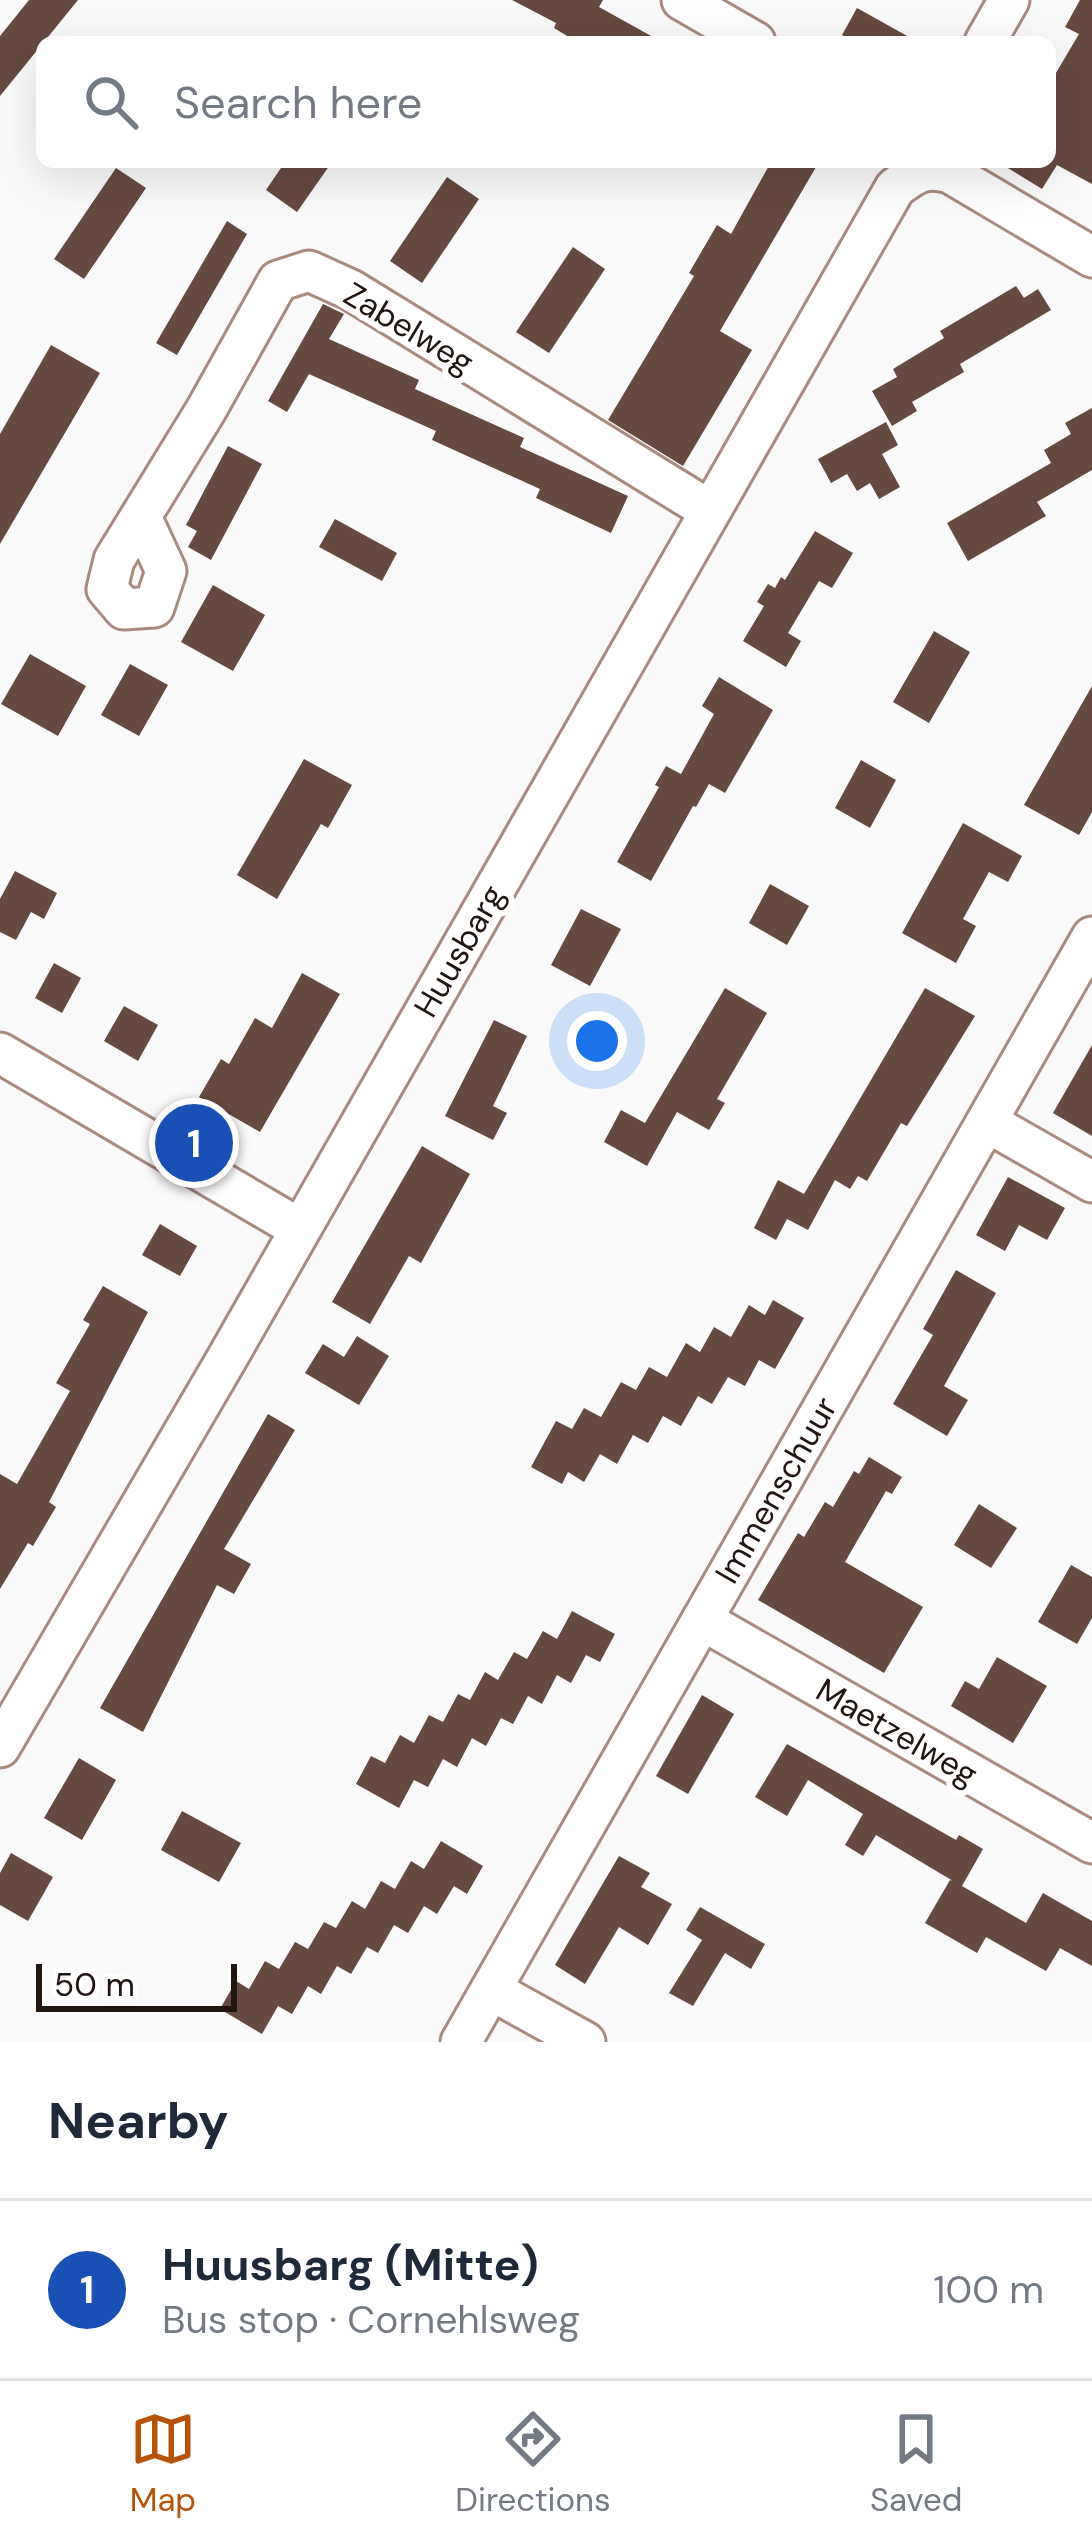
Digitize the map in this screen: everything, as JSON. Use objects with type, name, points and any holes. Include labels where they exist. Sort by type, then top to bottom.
[{"type":"street","points":[[682,0],[745,36]]},
{"type":"street","points":[[989,36],[1009,0]]},
{"type":"street","name":"Huusbarg","points":[[0,1748],[14,1694],[301,1229],[895,188],[917,171],[930,168],[950,173],[1092,257]]},
{"type":"street","name":"Zabelweg","points":[[142,518],[278,281],[309,271],[351,290],[709,510]]},
{"type":"street","name":"Immenschuur","points":[[461,2042],[1092,938]]},
{"type":"street","points":[[0,1053],[301,1229]]},
{"type":"street","points":[[986,1122],[1092,1182]]},
{"type":"street","name":"Maetzelweg","points":[[702,1621],[1092,1843]]},
{"type":"street","points":[[490,1990],[586,2042]]},
{"type":"building","points":[[29,0],[78,0],[49,36],[36,36],[36,52],[0,96],[0,36]]},
{"type":"building","points":[[512,0],[603,0],[599,7],[651,36],[567,36],[554,28],[556,23]]},
{"type":"building","points":[[1080,0],[1092,0],[1092,184],[1056,167],[1056,73],[1079,34],[1065,27]]},
{"type":"building","points":[[857,8],[907,36],[844,36]]},
{"type":"building","points":[[116,168],[146,188],[84,279],[54,259]]},
{"type":"building","points":[[281,168],[328,168],[297,212],[266,190]]},
{"type":"building","points":[[768,168],[815,168],[720,331],[752,350],[683,466],[608,420],[694,276],[689,273],[717,225],[731,234]]},
{"type":"building","points":[[1008,168],[1055,168],[1042,189]]},
{"type":"building","points":[[447,177],[479,199],[422,283],[390,261]]},
{"type":"building","points":[[227,221],[247,234],[177,355],[156,343]]},
{"type":"building","points":[[573,247],[605,269],[549,353],[516,332]]},
{"type":"building","points":[[1016,286],[1024,298],[1038,289],[1051,310],[960,364],[964,372],[912,402],[917,411],[892,426],[872,391],[897,377],[893,369],[944,338],[940,331]]},
{"type":"building","points":[[323,304],[344,314],[329,339],[419,380],[415,389],[524,438],[520,447],[628,496],[611,533],[536,498],[540,489],[432,440],[436,431],[309,374],[287,412],[268,401]]},
{"type":"building","points":[[51,345],[100,373],[0,544],[0,434]]},
{"type":"building","points":[[1092,408],[1092,470],[1037,502],[1046,516],[968,561],[947,523],[1051,463],[1044,450],[1071,434],[1065,423]]},
{"type":"building","points":[[886,422],[898,445],[882,454],[900,487],[879,499],[870,483],[857,491],[847,474],[831,483],[818,459]]},
{"type":"building","points":[[228,446],[262,464],[211,560],[188,547],[197,531],[186,525]]},
{"type":"building","points":[[335,519],[397,553],[382,581],[319,547]]},
{"type":"building","points":[[815,531],[853,553],[832,588],[819,581],[788,633],[801,641],[786,667],[743,641],[764,606],[757,602],[768,584],[775,588],[781,577],[785,580]]},
{"type":"building","points":[[213,585],[265,615],[233,671],[181,642]]},
{"type":"building","points":[[934,631],[970,652],[929,723],[893,702]]},
{"type":"building","points":[[30,654],[86,686],[58,736],[1,704]]},
{"type":"building","points":[[130,664],[168,685],[139,736],[101,715]]},
{"type":"building","points":[[719,677],[773,710],[725,793],[709,784],[693,806],[651,881],[617,862],[666,766],[681,774],[714,714],[702,706]]},
{"type":"building","points":[[1092,686],[1092,812],[1079,835],[1024,805]]},
{"type":"building","points":[[304,759],[352,785],[328,828],[321,824],[277,899],[237,875]]},
{"type":"building","points":[[861,760],[896,780],[870,828],[835,808]]},
{"type":"building","points":[[963,823],[1022,856],[1008,882],[989,872],[963,919],[976,926],[956,963],[902,933]]},
{"type":"building","points":[[15,871],[57,893],[44,919],[31,912],[16,940],[0,932],[0,899]]},
{"type":"building","points":[[770,884],[809,906],[787,945],[749,923]]},
{"type":"building","points":[[581,909],[621,929],[590,986],[551,965]]},
{"type":"building","points":[[54,963],[81,978],[62,1013],[35,998]]},
{"type":"building","points":[[302,973],[340,994],[260,1132],[199,1097],[221,1059],[229,1064],[255,1018],[272,1028]]},
{"type":"building","points":[[725,988],[767,1013],[717,1099],[725,1103],[709,1130],[677,1112],[647,1166],[604,1142],[621,1110],[645,1123]]},
{"type":"building","points":[[925,988],[975,1016],[907,1126],[901,1123],[867,1181],[858,1176],[850,1189],[835,1180],[808,1230],[787,1219],[776,1240],[754,1228],[778,1180],[804,1194]]},
{"type":"building","points":[[124,1006],[158,1025],[138,1061],[104,1041]]},
{"type":"building","points":[[494,1020],[527,1036],[493,1106],[507,1113],[493,1140],[445,1116]]},
{"type":"building","points":[[1092,1045],[1092,1136],[1053,1113]]},
{"type":"building","points":[[422,1146],[470,1174],[421,1263],[409,1256],[370,1324],[332,1302]]},
{"type":"building","points":[[1008,1177],[1065,1208],[1047,1240],[1019,1225],[1005,1251],[976,1235]]},
{"type":"building","points":[[160,1224],[197,1246],[180,1276],[142,1255]]},
{"type":"building","points":[[956,1270],[996,1293],[944,1386],[968,1400],[947,1436],[893,1404],[933,1335],[923,1329]]},
{"type":"building","points":[[103,1286],[148,1312],[49,1502],[56,1507],[0,1589],[0,1474],[17,1484],[70,1391],[56,1383],[90,1324],[83,1320]]},
{"type":"building","points":[[773,1300],[804,1318],[775,1369],[759,1360],[745,1386],[728,1377],[712,1404],[698,1396],[681,1426],[663,1416],[648,1443],[633,1435],[617,1464],[600,1454],[584,1482],[568,1472],[562,1484],[531,1467],[556,1421],[572,1429],[584,1408],[601,1417],[621,1382],[636,1390],[649,1367],[667,1377],[686,1343],[700,1352],[714,1327],[731,1337],[749,1305],[765,1315]]},
{"type":"building","points":[[357,1336],[389,1356],[359,1405],[305,1373],[323,1344],[344,1357]]},
{"type":"building","points":[[268,1414],[295,1430],[224,1549],[251,1564],[234,1594],[217,1585],[143,1732],[100,1708]]},
{"type":"building","points":[[869,1457],[902,1477],[892,1494],[886,1491],[845,1562],[923,1607],[884,1673],[758,1600],[798,1533],[804,1537],[825,1502],[833,1507],[854,1471],[859,1474]]},
{"type":"building","points":[[979,1504],[1017,1528],[991,1568],[954,1545]]},
{"type":"building","points":[[1071,1565],[1092,1577],[1092,1618],[1077,1644],[1038,1622]]},
{"type":"building","points":[[572,1611],[615,1634],[600,1662],[586,1655],[571,1683],[557,1675],[542,1704],[528,1696],[513,1724],[501,1718],[486,1746],[472,1738],[457,1767],[443,1759],[428,1787],[414,1780],[399,1808],[356,1784],[371,1756],[385,1763],[400,1735],[414,1743],[429,1715],[443,1722],[458,1694],[470,1700],[485,1672],[498,1680],[514,1652],[527,1659],[543,1631],[557,1639]]},
{"type":"building","points":[[997,1657],[1047,1686],[1013,1743],[951,1706],[965,1681],[979,1689]]},
{"type":"building","points":[[702,1695],[734,1714],[688,1794],[656,1776]]},
{"type":"building","points":[[787,1744],[956,1840],[959,1835],[983,1849],[962,1886],[1026,1923],[1043,1893],[1092,1921],[1092,1966],[1060,1948],[1046,1971],[986,1937],[977,1953],[925,1923],[953,1881],[876,1835],[863,1856],[845,1845],[863,1814],[808,1780],[787,1816],[755,1797]]},
{"type":"building","points":[[79,1758],[116,1780],[82,1840],[44,1818]]},
{"type":"building","points":[[182,1811],[241,1843],[219,1882],[161,1850]]},
{"type":"building","points":[[441,1841],[483,1866],[467,1894],[454,1886],[437,1914],[424,1906],[408,1933],[394,1925],[378,1953],[367,1947],[351,1974],[337,1966],[321,1994],[308,1986],[292,2014],[278,2006],[262,2034],[220,2009],[236,1981],[249,1989],[265,1961],[279,1969],[295,1942],[308,1949],[324,1922],[336,1928],[352,1901],[365,1909],[381,1881],[395,1889],[411,1861],[424,1869]]},
{"type":"building","points":[[11,1853],[53,1877],[28,1921],[0,1905],[0,1873]]},
{"type":"building","points":[[619,1856],[650,1873],[641,1887],[672,1904],[648,1945],[619,1927],[585,1984],[555,1965]]},
{"type":"building","points":[[700,1907],[765,1944],[751,1969],[725,1953],[693,2006],[669,1993],[702,1940],[686,1930]]},
{"type":"place","name":"Huusbarg (Mitte)","points":[[194,1143]]}]
